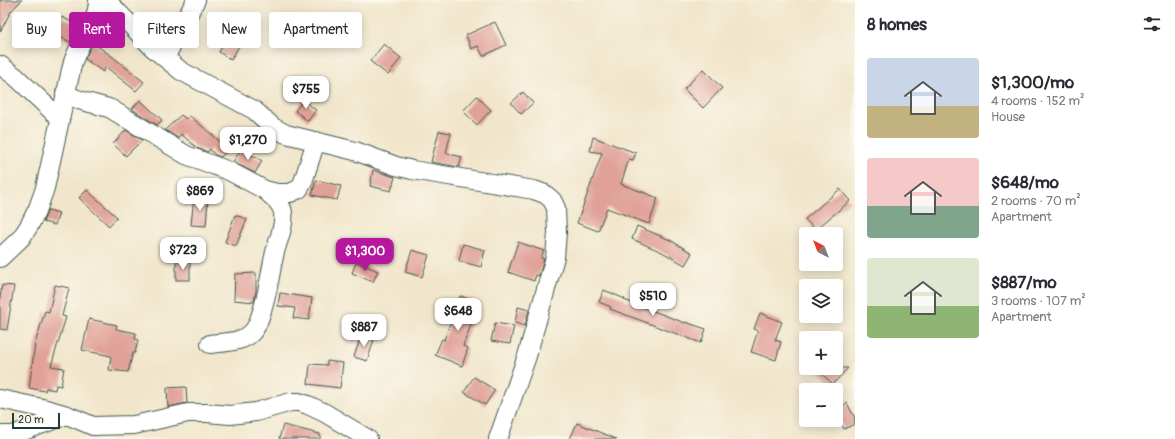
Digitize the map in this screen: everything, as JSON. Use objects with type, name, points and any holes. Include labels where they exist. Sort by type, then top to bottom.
[{"type":"street","points":[[0,258],[21,238],[38,208],[76,53],[94,21],[98,0]]},
{"type":"street","points":[[104,0],[112,6],[152,48],[181,71],[254,110],[273,127],[286,134],[355,151],[396,166],[412,170],[534,190],[545,194],[552,200],[556,208],[557,217],[555,257],[527,356],[498,439]]},
{"type":"street","points":[[165,58],[196,0]]},
{"type":"street","points":[[0,66],[16,77],[60,117]]},
{"type":"street","points":[[65,93],[74,99],[101,105],[111,109],[186,155],[229,171],[265,190],[282,205],[284,214],[281,232],[266,297],[258,322],[253,331],[240,339],[210,344]]},
{"type":"street","points":[[265,190],[277,193],[290,193],[299,189],[303,182],[316,141]]},
{"type":"street","points":[[0,399],[67,415],[93,426],[106,439]]},
{"type":"street","points":[[93,426],[134,425],[188,413],[207,412],[230,415],[256,412],[291,402],[299,402],[325,413],[368,439]]},
{"type":"street","points":[[0,435],[13,435],[67,415]]},
{"type":"building","points":[[0,0],[22,0],[11,11],[0,32]]},
{"type":"building","points":[[62,17],[69,21],[69,41],[61,37]]},
{"type":"building","points":[[495,22],[506,45],[483,56],[478,46],[471,49],[466,35]]},
{"type":"building","points":[[384,44],[401,58],[388,75],[370,61]]},
{"type":"building","points":[[90,48],[100,48],[144,82],[136,91],[106,67],[103,72],[85,59]]},
{"type":"building","points":[[221,48],[238,48],[231,60],[219,52]]},
{"type":"building","points":[[703,69],[722,88],[703,108],[684,89]]},
{"type":"building","points":[[523,92],[533,103],[521,114],[511,103]]},
{"type":"building","points":[[477,96],[491,110],[477,125],[463,111]]},
{"type":"building","points":[[140,100],[162,120],[157,125],[132,109]]},
{"type":"building","points":[[303,100],[316,110],[308,121],[295,111]]},
{"type":"building","points":[[181,115],[186,119],[190,116],[229,149],[221,157],[215,155],[210,149],[208,152],[197,148],[181,134],[178,138],[165,130]]},
{"type":"building","points":[[126,130],[142,140],[126,156],[113,144]]},
{"type":"building","points":[[439,131],[451,133],[446,153],[462,157],[459,167],[431,162]]},
{"type":"building","points":[[593,137],[636,153],[633,160],[629,159],[621,184],[658,198],[649,224],[607,208],[598,231],[577,223],[602,153],[590,151]]},
{"type":"building","points":[[241,149],[262,161],[255,173],[233,162]]},
{"type":"building","points":[[373,170],[395,177],[391,191],[370,186]]},
{"type":"building","points":[[316,180],[341,186],[337,200],[312,195]]},
{"type":"building","points":[[840,189],[850,201],[819,227],[812,227],[805,219]]},
{"type":"building","points":[[87,190],[117,217],[109,226],[79,198]]},
{"type":"building","points":[[194,197],[208,198],[206,226],[191,225]]},
{"type":"building","points":[[48,210],[59,213],[55,225],[43,222]]},
{"type":"building","points":[[235,215],[247,219],[236,246],[225,242]]},
{"type":"building","points":[[637,226],[670,240],[692,253],[685,265],[662,252],[632,239]]},
{"type":"building","points":[[518,242],[544,251],[541,258],[544,259],[539,276],[536,275],[534,281],[508,272]]},
{"type":"building","points":[[463,244],[485,250],[481,267],[459,261]]},
{"type":"building","points":[[412,250],[429,255],[422,277],[405,272]]},
{"type":"building","points":[[176,262],[190,262],[190,280],[176,280]]},
{"type":"building","points":[[356,262],[378,271],[373,282],[352,273]]},
{"type":"building","points":[[256,273],[256,291],[254,302],[234,300],[235,274]]},
{"type":"building","points":[[2,285],[14,286],[7,330],[0,329],[0,298]]},
{"type":"building","points":[[55,285],[69,288],[62,316],[66,317],[51,366],[64,368],[61,386],[56,385],[55,390],[46,388],[45,391],[29,388],[35,344],[45,311],[49,312]]},
{"type":"building","points":[[604,290],[625,299],[624,300],[685,323],[706,329],[701,343],[610,309],[611,307],[599,302]]},
{"type":"building","points":[[280,293],[312,298],[309,320],[293,318],[295,308],[278,306]]},
{"type":"building","points":[[460,296],[479,303],[463,346],[468,348],[462,366],[435,355],[442,339],[444,340]]},
{"type":"building","points":[[518,307],[529,310],[525,326],[515,323]]},
{"type":"building","points":[[760,313],[782,322],[775,340],[781,342],[776,360],[751,352],[758,330],[754,329]]},
{"type":"building","points":[[89,319],[117,325],[116,329],[136,333],[135,339],[138,340],[128,372],[109,370],[111,356],[82,350]]},
{"type":"building","points":[[495,323],[514,326],[510,344],[491,341]]},
{"type":"building","points":[[361,336],[374,340],[367,361],[354,357]]},
{"type":"building","points":[[327,361],[343,363],[340,388],[308,384],[310,364],[327,365]]},
{"type":"building","points":[[843,368],[848,368],[843,373]]},
{"type":"building","points":[[823,375],[841,375],[834,383],[832,383]]},
{"type":"building","points":[[474,377],[495,390],[485,405],[464,392]]},
{"type":"building","points":[[186,387],[187,403],[168,407],[167,388]]},
{"type":"building","points":[[847,403],[855,418],[855,424],[844,429],[843,427],[843,405]]},
{"type":"building","points":[[577,423],[616,439],[570,439]]},
{"type":"building","points":[[283,425],[320,434],[320,439],[279,439]]}]
